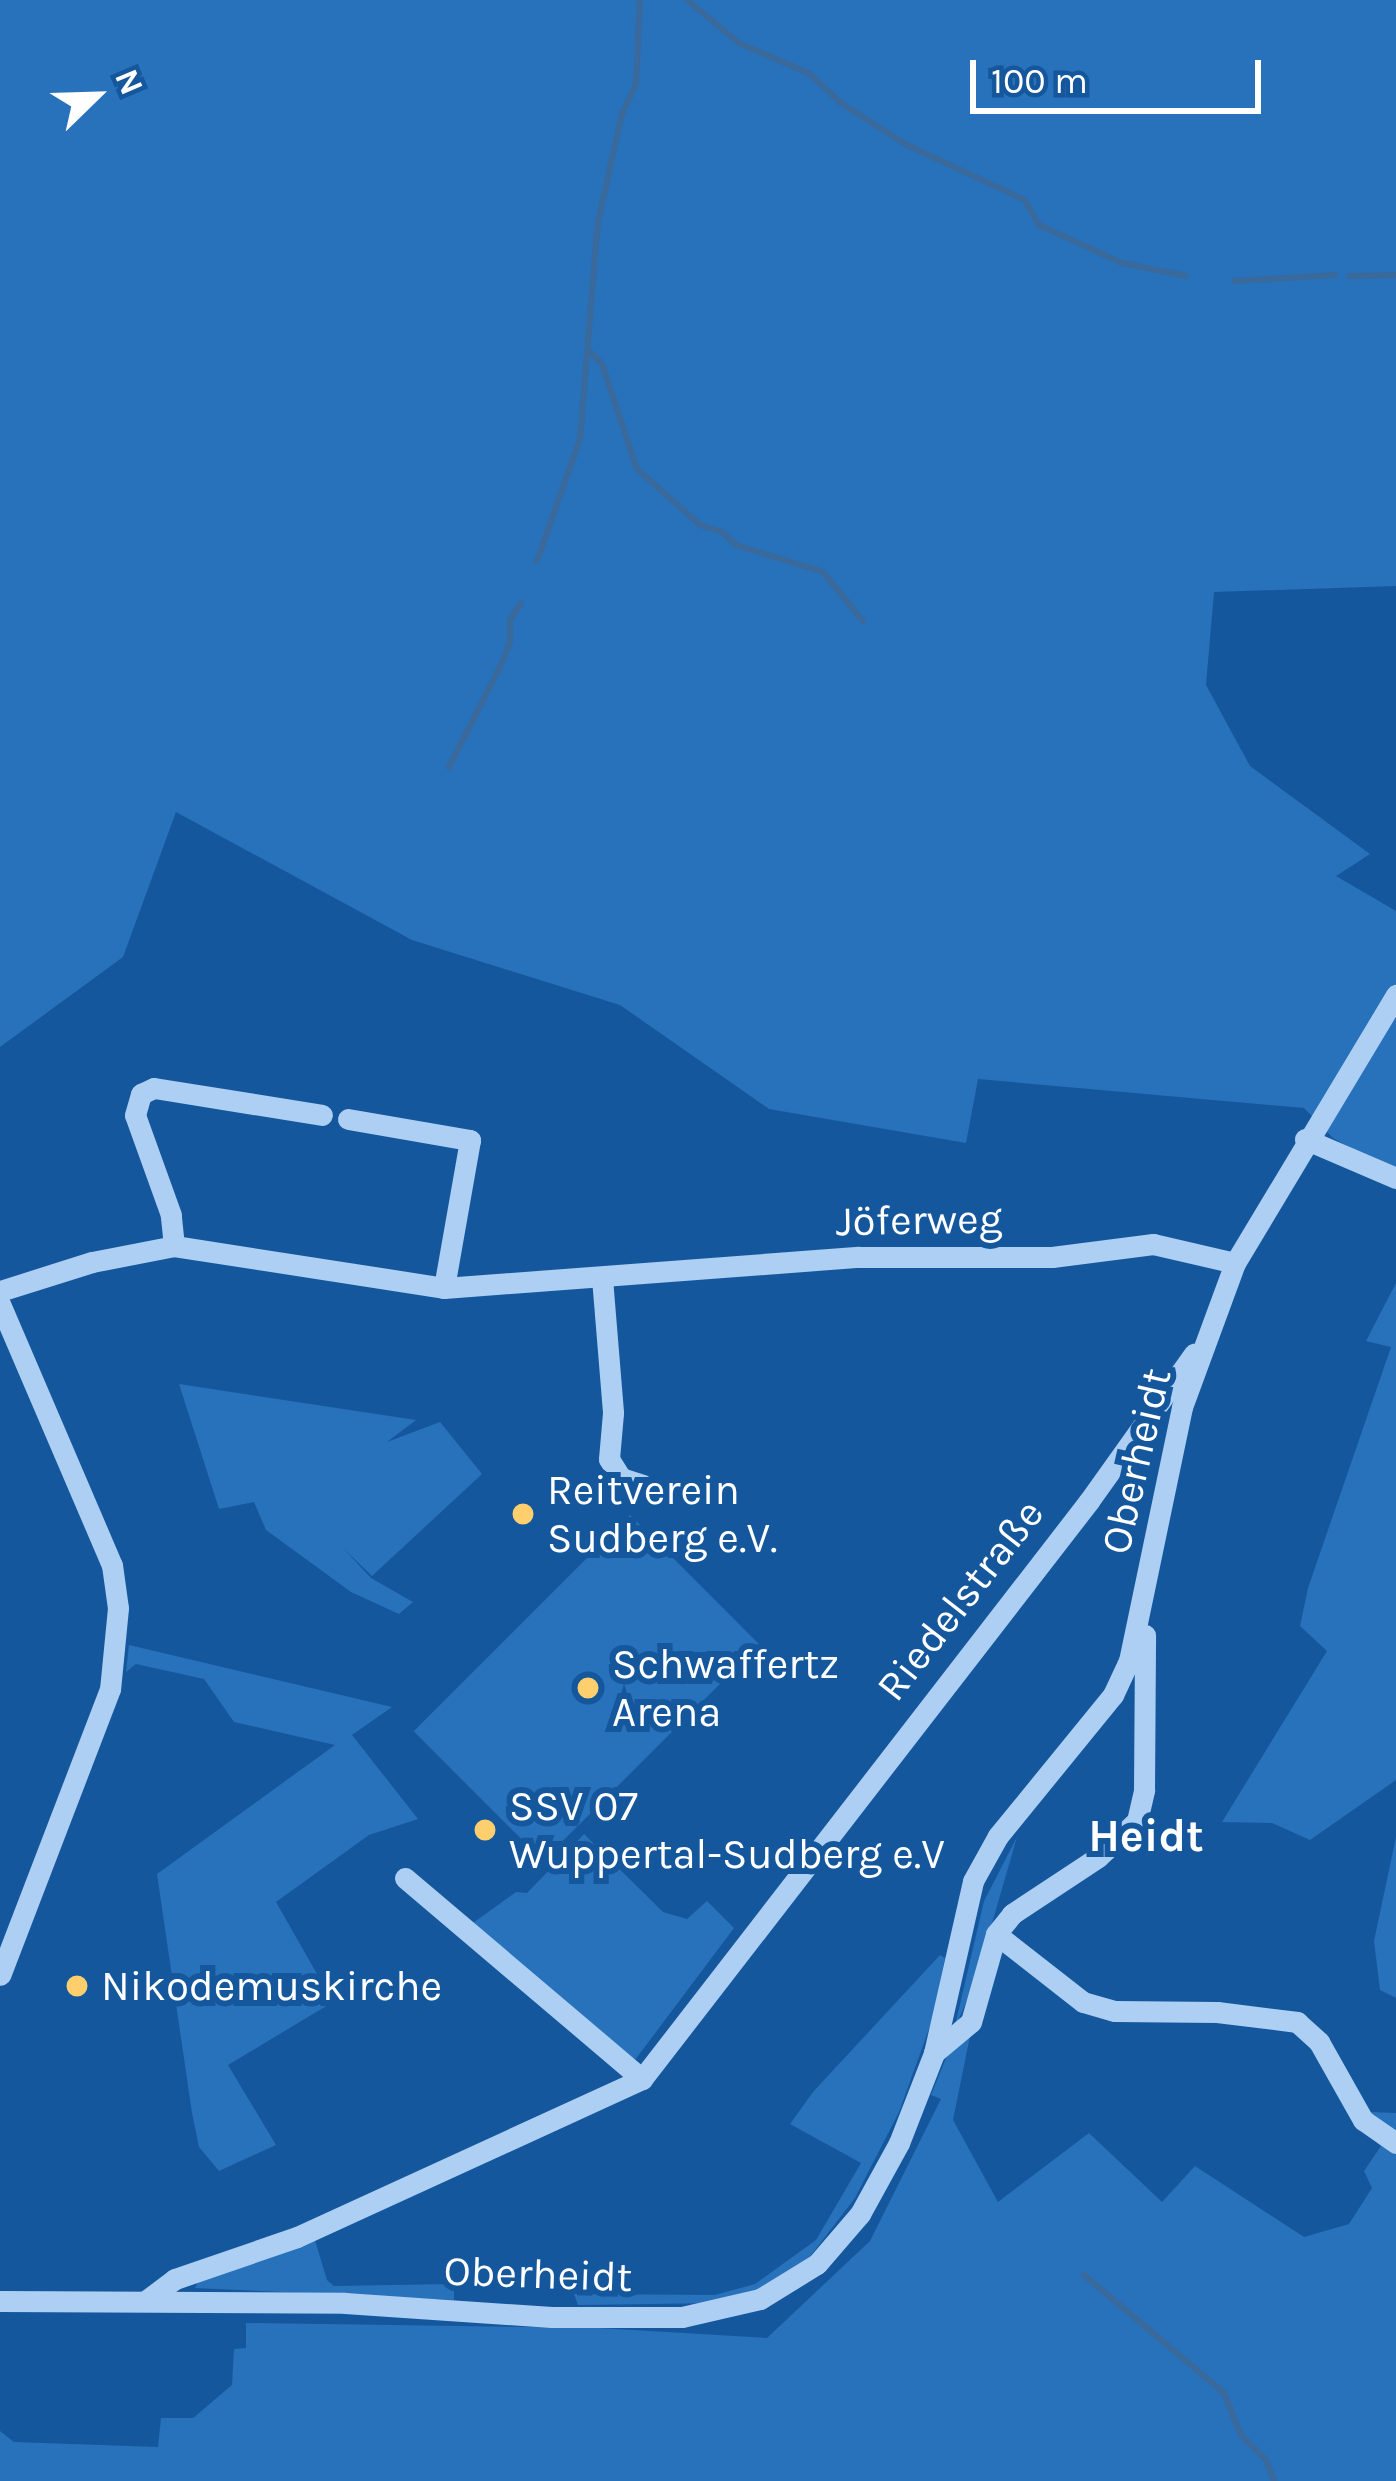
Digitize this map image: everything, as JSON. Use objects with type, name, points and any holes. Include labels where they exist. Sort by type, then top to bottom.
[{"type":"street","points":[[1206,1340],[1234,1262],[1396,995]]},
{"type":"street","points":[[174,1246],[171,1214],[135,1115],[141,1094],[154,1088],[322,1115]]},
{"type":"street","points":[[348,1119],[470,1141],[444,1288]]},
{"type":"street","points":[[1305,1139],[1396,1178]]},
{"type":"street","name":"Jöferweg","points":[[0,1291],[92,1262],[174,1246],[444,1288],[859,1257],[1052,1257],[1154,1244],[1234,1262]]},
{"type":"street","points":[[602,1278],[613,1413],[609,1459],[621,1478],[643,1485]]},
{"type":"street","points":[[0,1304],[112,1565],[118,1608],[110,1689],[0,1975]]},
{"type":"street","name":"Oberheidt","points":[[0,2301],[345,2303],[575,2318],[682,2317],[737,2306],[795,2281],[838,2243],[879,2183],[934,2053],[973,1881],[998,1836],[1113,1695],[1129,1661],[1145,1600],[1175,1433],[1206,1340]]},
{"type":"street","name":"Riedelstraße","points":[[147,2300],[175,2278],[297,2237],[642,2079],[1089,1501],[1206,1340]]},
{"type":"street","name":"Oberheidt","points":[[934,2053],[971,2022],[996,1934],[1012,1914],[1098,1857],[1137,1821],[1144,1790],[1145,1600]]},
{"type":"street","points":[[405,1878],[642,2079]]},
{"type":"street","points":[[996,1934],[1083,2002],[1115,2011],[1216,2012],[1297,2022],[1319,2042],[1363,2120],[1396,2143]]},
{"type":"shaded area","points":[[0,0],[1396,0],[1396,586],[1214,592],[1206,685],[1250,766],[1370,854],[1336,876],[1396,911],[1396,1175],[1333,1138],[1304,1108],[978,1079],[966,1143],[769,1109],[620,1005],[412,940],[176,812],[123,957],[0,1047]]},
{"type":"shaded area","points":[[1396,1283],[1396,1780],[1310,1840],[1272,1823],[1222,1822],[1327,1651],[1300,1626],[1308,1588],[1391,1347],[1366,1341]]},
{"type":"shaded area","points":[[179,1384],[416,1420],[387,1442],[440,1422],[482,1474],[372,1576],[343,1548],[371,1578],[413,1602],[399,1614],[351,1592],[266,1530],[254,1502],[219,1509]]},
{"type":"shaded area","name":"Schwaffertz Arena","points":[[630,1515],[759,1644],[543,1861],[414,1731]]},
{"type":"shaded area","points":[[129,1645],[392,1707],[352,1735],[418,1819],[369,1835],[276,1902],[333,2002],[228,2065],[276,2145],[219,2171],[199,2147],[157,1874],[335,1745],[234,1722],[204,1679],[136,1664],[126,1672]]},
{"type":"shaded area","points":[[584,1834],[663,1912],[687,1919],[707,1901],[734,1928],[635,2060],[473,1923],[516,1892],[527,1893]]},
{"type":"shaded area","points":[[1017,1837],[975,1982],[954,2030],[984,1901]]},
{"type":"shaded area","points":[[1396,1837],[1396,1998],[1380,1990],[1374,1941]]},
{"type":"shaded area","points":[[940,1955],[945,1958],[933,2018],[899,2112],[855,2198],[805,2263],[785,2279],[724,2303],[578,2305],[574,2294],[715,2295],[755,2284],[816,2240],[861,2163],[790,2124],[813,2092]]},
{"type":"shaded area","points":[[970,2036],[953,2120],[998,2202],[1089,2133],[1162,2202],[1195,2166],[1304,2237],[1349,2224],[1372,2188],[1364,2171],[1381,2146],[1360,2125],[1370,2120],[1371,2112],[1396,2113],[1396,2481],[0,2481],[0,2431],[14,2442],[158,2447],[161,2418],[193,2418],[232,2385],[234,2349],[246,2348],[246,2323],[599,2328],[767,2338],[870,2241],[941,2099],[931,2095],[950,2050]]},
{"type":"shaded area","points":[[314,2237],[327,2280],[334,2286],[454,2284],[454,2300],[195,2288],[199,2280]]},
{"type":"waterway","points":[[537,561],[580,439],[598,222],[622,114],[636,84],[640,0]]},
{"type":"waterway","points":[[687,0],[739,43],[810,74],[841,103],[907,145],[1025,200],[1039,225],[1122,263],[1186,276]]},
{"type":"waterway","points":[[1235,281],[1335,275]]},
{"type":"waterway","points":[[1349,276],[1396,275]]},
{"type":"waterway","points":[[589,351],[602,364],[637,469],[700,525],[722,532],[736,545],[823,572],[863,621]]},
{"type":"waterway","points":[[449,767],[503,661],[510,642],[510,620],[521,603]]},
{"type":"waterway","points":[[1084,2275],[1224,2393],[1241,2435],[1266,2460],[1274,2481]]},
{"type":"place","name":"Reitverein Sudberg e.V.","points":[[523,1514]]},
{"type":"place","name":"Schwaffertz Arena","points":[[588,1688]]},
{"type":"place","name":"SSV 07 Wuppertal-Sudberg e.V","points":[[485,1830]]},
{"type":"place","name":"Nikodemuskirche","points":[[77,1986]]},
{"type":"district","name":"Heidt","points":[[1146,1837]]}]
